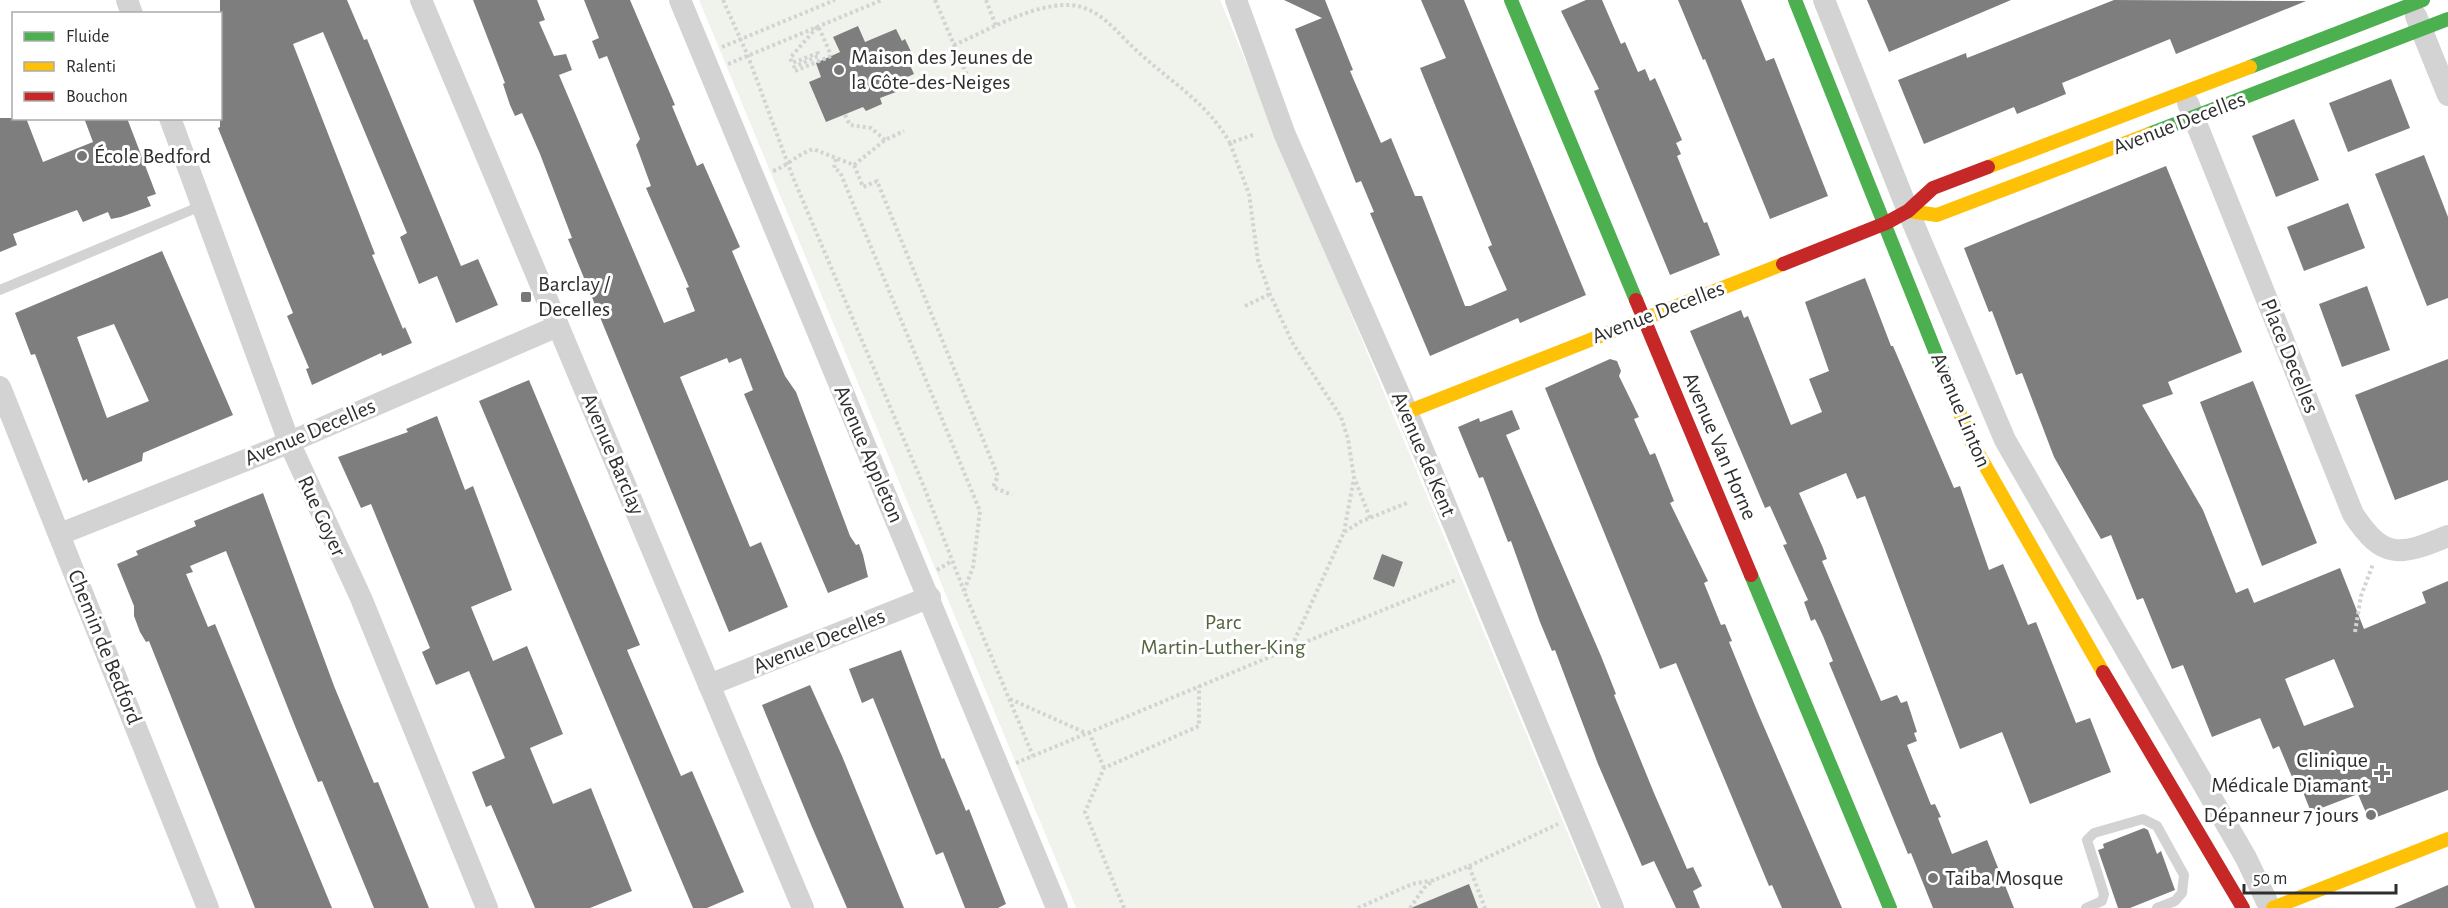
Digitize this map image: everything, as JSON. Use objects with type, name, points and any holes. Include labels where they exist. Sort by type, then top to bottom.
[{"type":"street","name":"Avenue Barclay","points":[[421,0],[558,326],[612,448],[803,908]]},
{"type":"street","name":"Avenue Appleton","points":[[680,0],[930,597],[1057,908]]},
{"type":"street","name":"Avenue de Kent","points":[[1236,0],[1285,135],[1407,412],[1613,908]]},
{"type":"street","name":"Avenue Van Horne","points":[[1511,0],[1890,908]]},
{"type":"street","name":"Avenue Linton","points":[[1795,0],[1971,441],[2189,788],[2252,869],[2272,908]]},
{"type":"street","name":"Avenue Linton","points":[[1824,0],[1908,211],[2005,440],[2189,788],[2243,908]]},
{"type":"street","name":"Avenue Decelles","points":[[1407,412],[1643,317],[1886,224],[1908,211],[1933,188],[2183,94],[2415,1]]},
{"type":"street","points":[[2415,1],[2421,29],[2448,95]]},
{"type":"street","name":"Avenue Decelles","points":[[1908,211],[1937,215],[2195,118],[2448,19]]},
{"type":"street","name":"Place Decelles","points":[[2183,94],[2195,118],[2353,514],[2368,536],[2379,545],[2395,551],[2421,548],[2448,536]]},
{"type":"street","name":"Rue Goyer","points":[[171,120],[289,442],[361,598],[487,908]]},
{"type":"street","name":"Avenue Decelles","points":[[60,534],[289,442],[558,326]]},
{"type":"street","name":"Chemin de Bedford","points":[[0,387],[208,908]]},
{"type":"street","name":"Avenue Decelles","points":[[709,686],[930,597]]},
{"type":"street","points":[[2272,908],[2448,839]]},
{"type":"lane","points":[[0,290],[201,206]]},
{"type":"lane","points":[[2086,908],[2102,901],[2104,894],[2087,840],[2094,833],[2144,819],[2157,826],[2184,875],[2182,893],[2175,901],[2157,908]]},
{"type":"path","points":[[723,0],[748,56],[790,163],[792,174],[908,448],[964,591],[1033,756]]},
{"type":"path","points":[[721,47],[835,0]]},
{"type":"path","points":[[728,64],[882,0]]},
{"type":"path","points":[[935,0],[972,87]]},
{"type":"path","points":[[986,0],[996,26]]},
{"type":"path","points":[[954,45],[996,26],[1047,8],[1072,5],[1089,9],[1108,22],[1136,51],[1206,110],[1220,125],[1230,143],[1249,194],[1258,260],[1270,294],[1292,342],[1341,417],[1348,439],[1354,477],[1370,518]]},
{"type":"path","points":[[818,26],[831,56],[795,71],[794,68],[818,56],[818,53],[792,63],[790,58],[818,26]]},
{"type":"path","points":[[845,115],[850,125],[871,128],[885,140]]},
{"type":"path","points":[[854,165],[885,140],[904,131]]},
{"type":"path","points":[[1230,143],[1253,135]]},
{"type":"path","points":[[770,173],[790,163],[794,156],[813,149],[854,165],[863,187],[877,181],[998,476],[993,487],[1012,495]]},
{"type":"path","points":[[836,159],[834,168],[840,172],[980,511],[973,567],[964,591]]},
{"type":"path","points":[[1245,306],[1270,294]]},
{"type":"path","points":[[1291,648],[1344,532],[1354,477]]},
{"type":"path","points":[[1344,532],[1370,518],[1409,502]]},
{"type":"path","points":[[935,571],[952,561]]},
{"type":"path","points":[[2355,632],[2361,596],[2374,561]]},
{"type":"path","points":[[999,770],[1475,573]]},
{"type":"path","points":[[1124,908],[1085,812],[1104,768],[1199,726],[1199,686]]},
{"type":"path","points":[[1010,699],[1088,733],[1104,768]]},
{"type":"path","points":[[1359,908],[1412,884],[1434,880],[1469,866],[1545,830]]},
{"type":"path","points":[[1469,866],[1485,908]]},
{"type":"path","points":[[1410,908],[1424,888],[1434,880]]},
{"type":"green space","name":"Parc Martin-Luther-King","points":[[699,0],[1220,0],[1599,908],[1076,908]]},
{"type":"building","points":[[220,0],[347,0],[364,40],[367,39],[461,266],[478,259],[498,305],[456,323],[437,276],[419,284],[400,237],[407,233],[323,32],[293,44],[375,254],[372,255],[403,329],[405,327],[412,343],[382,356],[381,353],[312,385],[306,369],[309,368],[287,316],[293,313],[218,128],[222,120],[222,12],[220,12]]},
{"type":"building","points":[[473,0],[537,0],[545,20],[539,22],[554,56],[566,54],[572,70],[559,75],[664,323],[695,311],[686,288],[689,287],[646,188],[651,186],[636,145],[640,139],[607,56],[599,59],[592,41],[599,38],[584,0],[630,0],[675,105],[672,106],[697,166],[703,163],[740,247],[732,251],[785,376],[796,392],[850,536],[856,545],[859,544],[868,577],[828,593],[744,394],[753,390],[741,358],[729,363],[727,358],[680,377],[750,547],[761,542],[788,607],[729,632],[568,239],[572,238],[540,154],[522,113],[515,116],[510,105],[503,84],[505,83]]},
{"type":"building","points":[[1284,0],[1325,0],[1353,70],[1350,71],[1381,143],[1391,138],[1415,196],[1422,196],[1465,306],[1470,306],[1507,290],[1488,247],[1492,245],[1420,68],[1446,58],[1421,0],[1464,0],[1586,295],[1520,323],[1518,318],[1430,356],[1370,213],[1374,212],[1361,181],[1356,183],[1295,29],[1322,18]]},
{"type":"building","points":[[1586,0],[1602,0],[1621,44],[1625,42],[1638,72],[1645,69],[1650,81],[1655,78],[1682,140],[1676,143],[1681,154],[1677,156],[1704,223],[1707,222],[1720,255],[1670,275],[1594,91],[1599,89],[1561,11]]},
{"type":"building","points":[[1678,0],[1741,0],[1766,61],[1774,58],[1828,196],[1770,219],[1705,59],[1703,60]]},
{"type":"building","points":[[1867,0],[2011,0],[1889,52]]},
{"type":"building","points":[[2114,0],[2306,1],[2176,54],[2170,39],[2062,83],[2066,94],[2017,114],[2014,107],[1924,144],[1898,80],[1966,53],[1967,58]]},
{"type":"building","points":[[858,26],[865,42],[896,29],[902,41],[905,39],[914,58],[908,61],[914,74],[892,84],[896,92],[880,98],[882,104],[866,111],[863,107],[826,122],[809,82],[821,77],[816,63],[840,52],[833,37]]},
{"type":"building","points":[[2391,79],[2410,128],[2348,152],[2329,103]]},
{"type":"building","points":[[0,118],[27,120],[43,162],[93,142],[85,120],[128,120],[156,194],[147,197],[151,206],[111,219],[108,212],[83,222],[77,210],[13,234],[17,245],[0,252]]},
{"type":"building","points":[[2294,119],[2319,180],[2276,197],[2252,136]]},
{"type":"building","points":[[2424,155],[2448,217],[2448,298],[2427,306],[2375,174]]},
{"type":"building","points":[[2166,166],[2242,352],[2168,382],[2173,394],[2142,405],[2203,510],[2236,593],[2248,588],[2254,603],[2340,568],[2364,629],[2426,603],[2422,592],[2448,581],[2448,790],[2369,820],[2358,794],[2311,812],[2299,782],[2295,784],[2279,746],[2273,749],[2260,718],[2212,737],[2183,665],[2172,669],[2143,598],[2137,600],[2111,535],[2101,539],[2054,457],[2022,373],[2016,375],[1992,311],[1989,312],[1964,248]],"holes":[[[2334,659],[2354,707],[2304,726],[2285,679]]]},
{"type":"building","points":[[2348,203],[2365,248],[2304,271],[2287,227]]},
{"type":"building","points":[[162,251],[233,415],[143,453],[142,461],[88,483],[87,479],[83,481],[35,354],[31,355],[15,313]],"holes":[[[114,324],[149,401],[107,418],[77,337]]]},
{"type":"building","points":[[1865,278],[1891,346],[1893,346],[1954,488],[1960,486],[1989,570],[2003,564],[2028,625],[2036,622],[2076,723],[2090,718],[2111,772],[2030,804],[2002,732],[1960,749],[1865,496],[1857,499],[1846,473],[1799,493],[1827,559],[1822,561],[1881,701],[1897,695],[1901,703],[1907,701],[1917,732],[1914,733],[1917,741],[1907,745],[1931,805],[1935,804],[1941,817],[1938,818],[1952,854],[1987,840],[2014,908],[1933,908],[1911,853],[1908,854],[1829,663],[1833,661],[1823,636],[1815,619],[1811,621],[1804,602],[1808,600],[1783,545],[1787,544],[1770,506],[1765,508],[1690,331],[1741,310],[1744,318],[1748,316],[1791,425],[1822,412],[1809,379],[1829,371],[1805,302]]},
{"type":"building","points":[[2367,286],[2390,350],[2342,367],[2319,304]]},
{"type":"building","points":[[1610,359],[1617,361],[1621,371],[1619,376],[1639,417],[1634,419],[1650,455],[1655,453],[1674,501],[1670,503],[1708,581],[1704,583],[1721,625],[1725,624],[1732,641],[1729,642],[1758,713],[1842,908],[1782,908],[1772,885],[1769,886],[1676,663],[1660,669],[1545,388]]},
{"type":"building","points":[[2448,359],[2448,480],[2395,500],[2355,395]]},
{"type":"building","points":[[529,380],[640,645],[627,650],[681,776],[692,771],[744,892],[707,908],[693,908],[479,401]]},
{"type":"building","points":[[2253,381],[2317,543],[2262,566],[2200,402]]},
{"type":"building","points":[[1512,410],[1520,429],[1506,435],[1601,656],[1616,694],[1614,695],[1687,869],[1693,867],[1702,886],[1693,891],[1700,908],[1676,908],[1654,861],[1642,866],[1598,764],[1555,650],[1552,651],[1540,622],[1511,541],[1508,542],[1483,477],[1479,478],[1458,427],[1479,418],[1480,422]]},
{"type":"building","points":[[437,416],[465,490],[473,486],[512,590],[471,607],[493,661],[527,646],[563,734],[530,748],[553,804],[591,788],[632,891],[590,908],[535,908],[491,805],[486,807],[472,772],[505,758],[469,671],[436,685],[422,652],[430,648],[371,504],[361,508],[338,457],[408,432],[406,429]]},
{"type":"building","points":[[263,493],[334,686],[374,783],[378,782],[429,908],[374,908],[322,781],[318,782],[226,551],[190,566],[193,572],[186,574],[208,627],[215,624],[332,908],[255,908],[149,641],[146,642],[140,632],[134,616],[134,606],[117,564],[138,555],[136,551],[196,526],[194,521]]},
{"type":"building","points":[[1382,554],[1403,562],[1394,587],[1373,579]]},
{"type":"building","points":[[901,650],[942,759],[944,758],[966,811],[969,809],[1006,904],[998,908],[965,908],[943,852],[936,855],[873,698],[862,703],[849,669]]},
{"type":"building","points":[[810,685],[842,756],[904,908],[847,908],[812,827],[762,705]]},
{"type":"building","points":[[2144,828],[2148,830],[2157,854],[2161,851],[2175,890],[2130,908],[2118,908],[2098,850],[2104,848],[2103,844]]},
{"type":"building","points":[[1469,884],[1478,908],[1411,908]]},
{"type":"building","points":[[2448,885],[2448,908],[2394,908]]},
{"type":"traffic: fast","points":[[1511,0],[1636,300]]},
{"type":"traffic: fast","points":[[1795,0],[1957,406]]},
{"type":"traffic: fast","points":[[2250,67],[2423,0]]},
{"type":"traffic: fast","points":[[2149,134],[2448,19]]},
{"type":"traffic: fast","points":[[1751,575],[1890,908]]},
{"type":"traffic: slow","points":[[1988,167],[2250,67]]},
{"type":"traffic: slow","points":[[1908,211],[1937,215],[2149,134]]},
{"type":"traffic: slow","points":[[1407,412],[1783,264]]},
{"type":"traffic: slow","points":[[1957,406],[1971,441],[2103,672]]},
{"type":"traffic: slow","points":[[2273,908],[2448,839]]},
{"type":"traffic: jam","points":[[1783,264],[1886,223],[1908,211],[1933,188],[1988,167]]},
{"type":"traffic: jam","points":[[1636,300],[1751,575]]},
{"type":"traffic: jam","points":[[2103,672],[2243,908]]},
{"type":"place","name":"Maison des Jeunes de la Côte-des-Neiges","points":[[839,70]]},
{"type":"place","name":"École Bedford","points":[[82,156]]},
{"type":"place","name":"Barclay / Decelles","points":[[526,297]]},
{"type":"place","name":"Clinique Médicale Diamant","points":[[2382,773]]},
{"type":"place","name":"Dépanneur 7 jours","points":[[2371,815]]},
{"type":"place","name":"Taiba Mosque","points":[[1933,878]]}]
